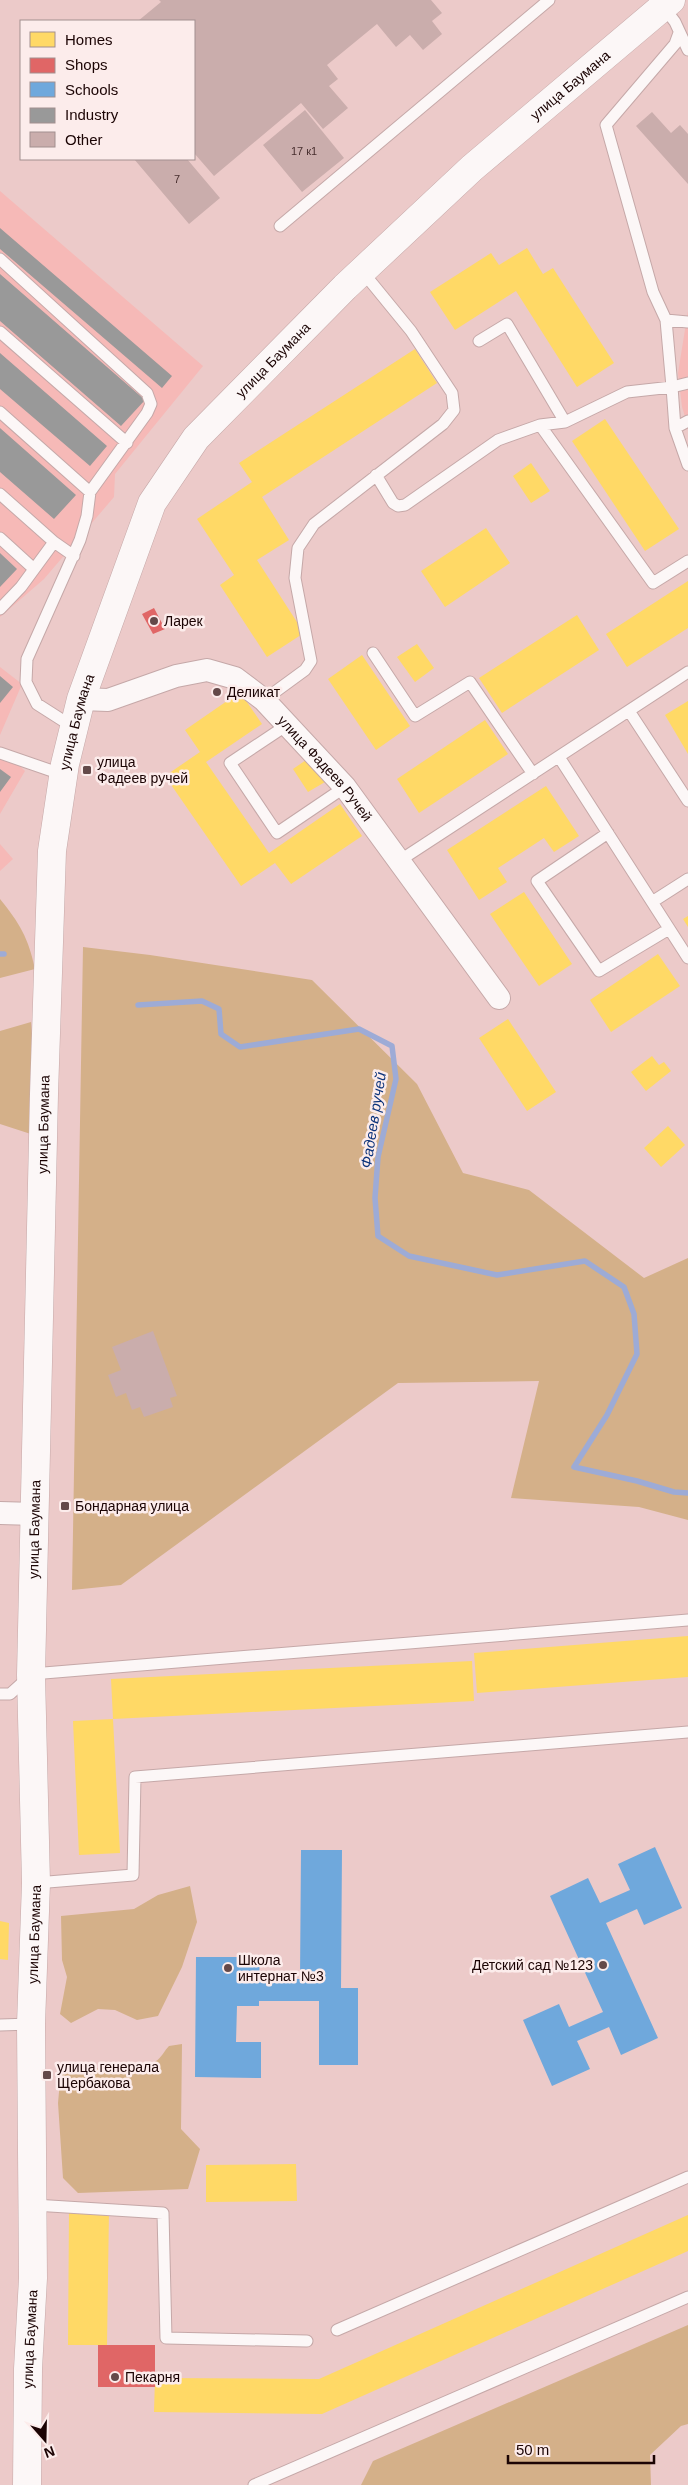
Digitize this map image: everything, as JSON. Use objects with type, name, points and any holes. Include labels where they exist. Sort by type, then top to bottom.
[{"type":"street","name":"улица Баумана","points":[[27,2485],[34,2205],[31,2024],[36,1882],[31,1675],[44,1094],[52,861],[73,727],[152,503],[196,438],[362,271],[472,168],[663,2]]},
{"type":"street","name":"улица Фадеев Ручей","points":[[81,700],[108,700],[176,676],[207,670],[235,678],[264,700],[345,786],[499,998]]},
{"type":"street","points":[[0,1513],[35,1514]]},
{"type":"lane","points":[[280,226],[549,0]]},
{"type":"lane","points":[[663,2],[688,50]]},
{"type":"lane","points":[[679,34],[675,44],[606,126],[654,292],[666,320],[675,428],[688,465]]},
{"type":"lane","points":[[0,259],[147,393],[150,404],[147,413],[127,443],[90,492],[87,516],[74,556],[27,659],[25,674],[29,691],[38,704],[73,727]]},
{"type":"lane","points":[[264,700],[305,670],[311,661],[295,578],[298,548],[314,524],[443,424],[454,410],[452,394],[411,332],[362,271]]},
{"type":"lane","points":[[666,320],[688,322]]},
{"type":"lane","points":[[479,341],[507,324],[566,422]]},
{"type":"lane","points":[[0,332],[127,443]]},
{"type":"lane","points":[[376,475],[393,503],[398,506],[405,505],[498,440],[540,425],[566,422],[627,392],[672,387],[688,383]]},
{"type":"lane","points":[[0,412],[90,492]]},
{"type":"lane","points":[[675,428],[688,421]]},
{"type":"lane","points":[[540,425],[653,583],[688,561]]},
{"type":"lane","points":[[0,494],[54,542],[74,556]]},
{"type":"lane","points":[[0,538],[34,569]]},
{"type":"lane","points":[[0,608],[21,587],[54,542]]},
{"type":"lane","points":[[373,653],[415,716],[470,682],[534,774]]},
{"type":"lane","points":[[400,861],[688,672]]},
{"type":"lane","points":[[629,711],[684,787],[688,801]]},
{"type":"lane","points":[[286,725],[230,763],[277,833],[345,786]]},
{"type":"lane","points":[[0,754],[64,775]]},
{"type":"lane","points":[[559,757],[688,958]]},
{"type":"lane","points":[[608,833],[537,881],[599,971],[670,929]]},
{"type":"lane","points":[[652,902],[688,879]]},
{"type":"lane","points":[[0,1694],[10,1694],[31,1675],[688,1620]]},
{"type":"lane","points":[[36,1882],[133,1875],[135,1777],[688,1732]]},
{"type":"lane","points":[[0,2024],[31,2024]]},
{"type":"lane","points":[[337,2330],[688,2176]]},
{"type":"lane","points":[[34,2205],[163,2213],[166,2338],[306,2341]]},
{"type":"lane","points":[[254,2485],[688,2297]]},
{"type":"shaded area","points":[[0,191],[203,366],[115,474],[114,497],[44,579],[0,617]]},
{"type":"shaded area","points":[[688,311],[688,426],[682,407],[678,373]]},
{"type":"shaded area","points":[[0,667],[22,684],[0,735]]},
{"type":"shaded area","points":[[0,746],[25,771],[0,814]]},
{"type":"shaded area","points":[[0,844],[13,859],[0,871]]},
{"type":"shaded area","points":[[0,899],[22,931],[35,969],[0,978]]},
{"type":"shaded area","points":[[83,947],[150,955],[312,980],[417,1084],[463,1173],[529,1190],[644,1278],[688,1258],[688,1520],[639,1507],[511,1498],[539,1381],[398,1383],[121,1585],[72,1590]]},
{"type":"shaded area","points":[[31,1022],[40,1137],[0,1124],[0,1031]]},
{"type":"shaded area","points":[[190,1886],[197,1922],[182,1967],[158,2016],[137,2020],[115,2010],[98,2009],[71,2023],[60,2014],[67,1977],[62,1960],[61,1916],[134,1909],[158,1895]]},
{"type":"shaded area","points":[[182,2044],[181,2129],[200,2149],[188,2189],[78,2193],[63,2178],[58,2103],[61,2070],[76,2063],[94,2068],[116,2070],[138,2068],[156,2061],[169,2046]]},
{"type":"shaded area","points":[[688,2325],[688,2424],[681,2426],[650,2455],[651,2485],[361,2485],[373,2461]]},
{"type":"building: Homes","points":[[527,248],[543,274],[553,268],[614,363],[577,387],[516,291],[455,330],[430,292],[491,253],[499,265]]},
{"type":"building: Homes","points":[[415,349],[437,383],[262,497],[289,540],[257,560],[304,633],[267,657],[220,585],[234,575],[197,519],[252,482],[239,463]]},
{"type":"building: Homes","points":[[605,419],[679,529],[645,551],[572,441]]},
{"type":"building: Homes","points":[[531,463],[550,491],[531,503],[513,476]]},
{"type":"building: Homes","points":[[486,528],[510,563],[445,607],[421,571]]},
{"type":"building: Homes","points":[[688,581],[688,628],[627,667],[606,634]]},
{"type":"building: Homes","points":[[577,615],[599,650],[502,713],[479,678]]},
{"type":"building: Homes","points":[[417,644],[434,668],[415,682],[397,657]]},
{"type":"building: Homes","points":[[362,655],[410,726],[376,750],[328,679]]},
{"type":"building: Homes","points":[[240,692],[262,724],[206,762],[269,853],[340,804],[362,836],[291,884],[275,863],[241,886],[165,776],[200,752],[185,730]]},
{"type":"building: Homes","points":[[688,701],[688,754],[665,715]]},
{"type":"building: Homes","points":[[485,720],[508,754],[419,813],[397,779]]},
{"type":"building: Homes","points":[[309,758],[325,782],[308,792],[293,769]]},
{"type":"building: Homes","points":[[546,786],[579,836],[554,852],[544,838],[498,868],[507,882],[479,900],[447,850]]},
{"type":"building: Homes","points":[[524,892],[572,964],[539,986],[490,914]]},
{"type":"building: Homes","points":[[688,916],[688,927],[683,919]]},
{"type":"building: Homes","points":[[658,954],[680,986],[611,1032],[590,1000]]},
{"type":"building: Homes","points":[[508,1019],[556,1092],[527,1111],[479,1038]]},
{"type":"building: Homes","points":[[652,1056],[659,1065],[664,1062],[671,1071],[646,1091],[631,1072]]},
{"type":"building: Homes","points":[[668,1126],[685,1145],[661,1167],[644,1148]]},
{"type":"building: Homes","points":[[688,1636],[688,1677],[477,1693],[474,1653]]},
{"type":"building: Homes","points":[[472,1661],[474,1701],[113,1719],[111,1679]]},
{"type":"building: Homes","points":[[113,1719],[120,1853],[79,1855],[73,1721]]},
{"type":"building: Homes","points":[[0,1921],[9,1923],[8,1960],[0,1959]]},
{"type":"building: Homes","points":[[296,2164],[297,2201],[206,2202],[206,2165]]},
{"type":"building: Homes","points":[[69,2210],[109,2210],[107,2345],[68,2345]]},
{"type":"building: Homes","points":[[688,2215],[688,2251],[322,2414],[154,2412],[155,2378],[319,2379]]},
{"type":"building: Shops","name":"Ларек","points":[[154,608],[165,629],[153,634],[142,614]]},
{"type":"building: Shops","points":[[98,2345],[155,2345],[155,2387],[98,2387]]},
{"type":"building: Schools","name":"Детский сад №123","points":[[655,1847],[682,1908],[644,1925],[637,1909],[606,1923],[658,2038],[621,2055],[609,2027],[577,2041],[590,2069],[552,2086],[523,2020],[559,2004],[569,2027],[603,2012],[550,1896],[588,1878],[600,1903],[630,1890],[618,1864]]},
{"type":"building: Schools","name":"Школа интернат №3","points":[[301,1850],[342,1850],[341,1988],[358,1988],[358,2065],[319,2065],[319,2001],[259,2001],[259,2006],[237,2006],[236,2042],[261,2042],[261,2078],[195,2077],[196,1957],[260,1957],[259,1979],[300,1979]]},
{"type":"building: Industry","points":[[0,228],[172,376],[162,388],[0,249]]},
{"type":"building: Industry","points":[[0,274],[145,400],[121,426],[0,321]]},
{"type":"building: Industry","points":[[0,353],[107,446],[90,466],[0,389]]},
{"type":"building: Industry","points":[[0,428],[76,495],[54,519],[0,472]]},
{"type":"building: Industry","points":[[0,553],[17,569],[0,587]]},
{"type":"building: Industry","points":[[0,676],[13,687],[0,703]]},
{"type":"building: Industry","points":[[0,769],[11,777],[0,792]]},
{"type":"building: Other","points":[[159,0],[431,0],[442,13],[432,21],[442,34],[423,50],[410,35],[396,47],[377,24],[327,65],[338,79],[329,86],[348,108],[323,129],[301,103],[214,176],[195,154],[195,20],[139,20],[161,2]]},
{"type":"building: Other","points":[[305,110],[344,158],[302,192],[263,145]]},
{"type":"building: Other","points":[[652,112],[671,133],[680,125],[688,134],[688,184],[636,126]]},
{"type":"building: Other","points":[[135,160],[188,160],[220,198],[189,224]]},
{"type":"building: Other","points":[[153,1331],[177,1396],[170,1398],[173,1407],[144,1417],[140,1407],[132,1410],[126,1393],[116,1397],[108,1375],[121,1370],[112,1347]]},
{"type":"waterway","name":"Фадеев ручей","points":[[138,1005],[202,1001],[219,1009],[221,1034],[240,1047],[359,1029],[392,1046],[396,1079],[378,1157],[375,1198],[378,1236],[409,1256],[497,1275],[585,1261],[624,1287],[634,1314],[637,1354],[607,1415],[574,1467],[637,1481],[674,1492],[688,1493]]},
{"type":"place","name":"Ларек","points":[[154,621]]},
{"type":"place","name":"Деликат","points":[[217,692]]},
{"type":"place","name":"улица Фадеев ручей","points":[[87,770]]},
{"type":"place","name":"Бондарная улица","points":[[65,1506]]},
{"type":"place","name":"Детский сад №123","points":[[603,1965]]},
{"type":"place","name":"Школа интернат №3","points":[[228,1968]]},
{"type":"place","name":"улица генерала Щербакова","points":[[47,2075]]},
{"type":"place","name":"Пекарня","points":[[115,2377]]}]
